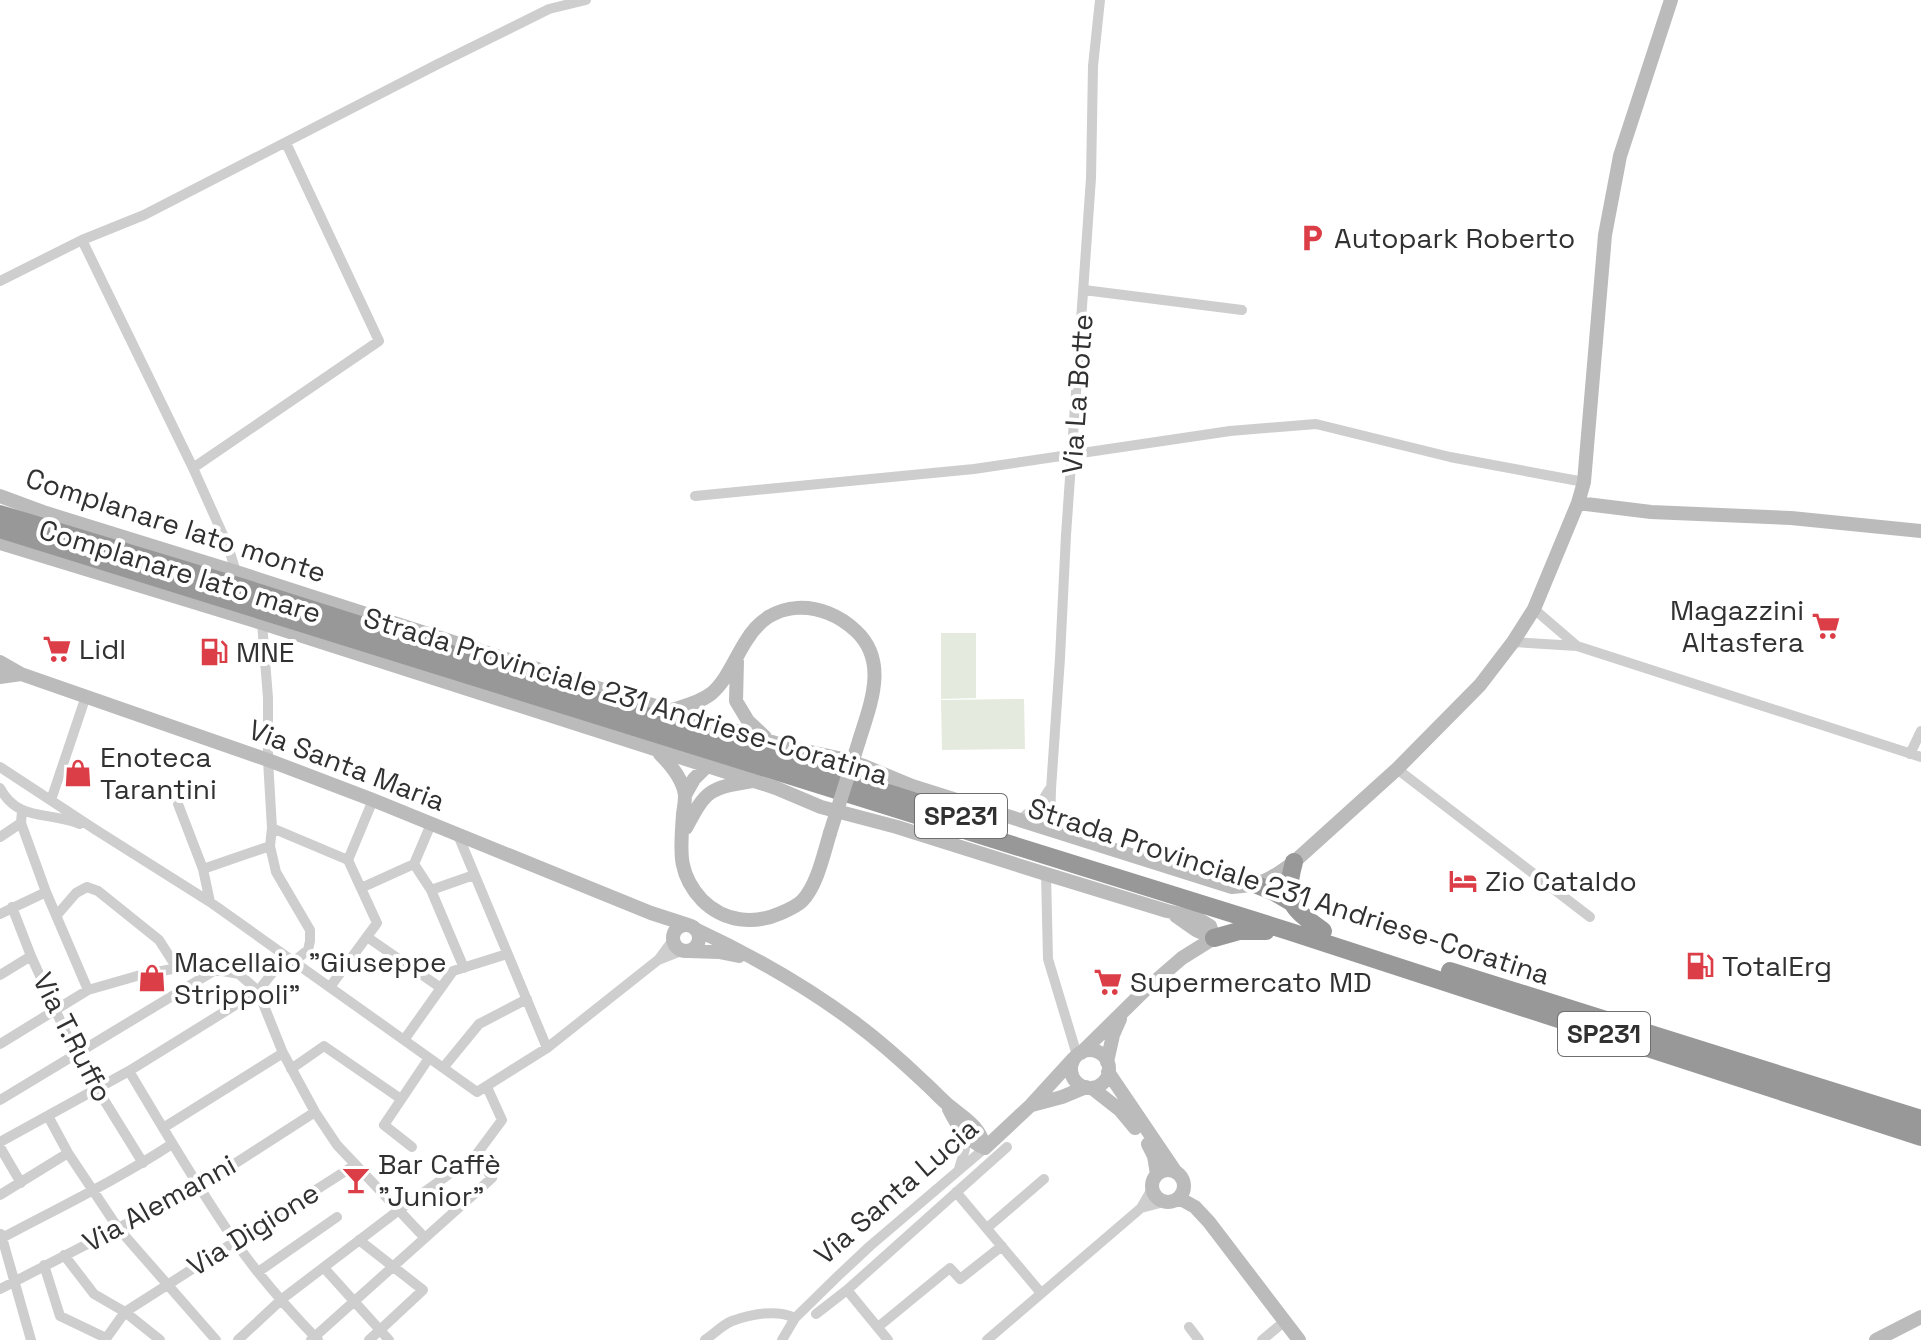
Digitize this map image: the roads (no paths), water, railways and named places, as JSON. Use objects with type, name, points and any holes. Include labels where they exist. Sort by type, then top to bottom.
[{"type":"highway","name":"Strada Provinciale 231 Andriese-Coratina","points":[[0,514],[238,586],[1323,931],[1921,1132]]},
{"type":"highway","name":"Strada Provinciale 231 Andriese-Coratina","points":[[0,529],[1921,1132]]},
{"type":"highway","points":[[1291,902],[1288,886],[1294,862]]},
{"type":"highway","points":[[1257,885],[1291,902],[1301,915],[1323,931]]},
{"type":"highway","points":[[1214,938],[1239,931],[1288,931]]},
{"type":"street","points":[[0,281],[82,240],[144,215],[549,9],[585,0]]},
{"type":"street","name":"Via La Botte","points":[[1050,830],[1091,178],[1093,66],[1100,0]]},
{"type":"street","points":[[1257,885],[1294,862],[1397,769],[1480,685],[1534,609],[1584,482],[1605,235],[1620,156],[1671,0]]},
{"type":"street","points":[[193,468],[379,341],[286,143]]},
{"type":"street","points":[[82,240],[193,468],[228,546],[236,572]]},
{"type":"street","points":[[1084,290],[1242,310]]},
{"type":"street","points":[[695,496],[974,469],[1230,431],[1316,424],[1450,457],[1584,482]]},
{"type":"street","name":"Complanare lato monte","points":[[0,496],[714,724],[851,762],[912,786],[1232,887],[1257,885]]},
{"type":"street","points":[[1578,503],[1651,512],[1791,518],[1921,531]]},
{"type":"street","name":"Complanare lato mare","points":[[0,543],[262,623],[754,781],[821,807],[1203,920],[1210,926],[1214,938]]},
{"type":"street","points":[[657,751],[670,764],[685,795],[681,857],[685,874],[704,902],[732,919],[760,920],[802,901],[811,886],[830,833],[872,700],[875,678],[869,646],[843,620],[824,611],[793,607],[766,619],[756,628],[713,692],[697,702],[672,710]]},
{"type":"street","points":[[1534,609],[1577,646]]},
{"type":"street","points":[[21,1183],[0,1145],[129,1071],[258,991],[289,959],[308,950],[310,930],[276,872],[270,846],[268,698],[262,623]]},
{"type":"street","points":[[1513,642],[1577,646],[1921,757]]},
{"type":"street","points":[[737,660],[736,701],[748,721],[769,741]]},
{"type":"street","name":"Via Santa Maria","points":[[0,662],[21,674],[373,800],[692,927],[761,961],[814,993],[896,1056],[948,1105],[968,1128],[975,1144],[985,1148]]},
{"type":"street","name":"Via Santa Maria","points":[[0,677],[21,674]]},
{"type":"street","points":[[713,692],[710,707],[714,724],[726,715],[736,701]]},
{"type":"street","points":[[51,800],[86,696]]},
{"type":"street","points":[[1910,754],[1921,731]]},
{"type":"street","points":[[682,836],[707,794],[710,776],[707,766],[694,779],[685,795]]},
{"type":"street","points":[[0,767],[210,902],[477,1092],[547,1048],[679,944],[698,944],[699,936],[692,927],[680,926],[679,944]]},
{"type":"street","points":[[1397,769],[1590,917]]},
{"type":"street","points":[[707,794],[725,786],[754,781]]},
{"type":"street","points":[[0,788],[22,817],[46,892],[88,990]]},
{"type":"street","points":[[1020,820],[1051,789]]},
{"type":"street","points":[[348,860],[373,800]]},
{"type":"street","points":[[178,804],[203,869],[210,902]]},
{"type":"street","points":[[0,837],[22,817],[69,820],[96,830]]},
{"type":"street","points":[[361,888],[414,864],[431,824]]},
{"type":"street","points":[[272,828],[348,860],[377,923],[330,987]]},
{"type":"street","points":[[458,835],[547,1048]]},
{"type":"street","points":[[203,869],[270,846]]},
{"type":"street","points":[[414,864],[431,890],[464,968]]},
{"type":"street","points":[[1046,874],[1048,959],[1078,1055]]},
{"type":"street","points":[[431,890],[474,875]]},
{"type":"street","points":[[57,915],[76,893],[87,887],[98,891],[159,940],[177,968]]},
{"type":"street","points":[[0,914],[46,892]]},
{"type":"street","name":"Via T.Ruffo","points":[[12,907],[75,1053],[143,1163]]},
{"type":"street","name":"Complanare lato mare","points":[[1167,911],[1214,938]]},
{"type":"street","name":"Via Santa Maria","points":[[651,913],[665,924],[679,944],[761,961]]},
{"type":"street","points":[[1182,958],[1190,942],[1190,926]]},
{"type":"street","points":[[367,937],[441,988]]},
{"type":"street","name":"Via Santa Lucia","points":[[782,1340],[795,1318],[870,1246],[1007,1128],[1078,1055],[1182,958],[1214,938]]},
{"type":"street","points":[[404,1040],[453,971],[507,954]]},
{"type":"street","points":[[0,975],[31,956]]},
{"type":"street","points":[[0,1044],[88,990],[177,968],[201,967],[239,974],[258,991],[291,1069],[337,1145],[425,1238]]},
{"type":"street","points":[[0,1100],[217,969]]},
{"type":"street","points":[[443,1068],[479,1024],[527,999]]},
{"type":"street","points":[[1089,1088],[1103,1083],[1113,1035],[1124,1011]]},
{"type":"street","points":[[291,1069],[324,1046],[401,1099]]},
{"type":"street","points":[[1209,1222],[1195,1207],[1156,1196],[1154,1156],[1120,1110],[1080,1085],[1072,1076],[1072,1064],[1078,1055],[1093,1050],[1099,1053],[1209,1222],[1299,1340]]},
{"type":"street","points":[[163,1128],[283,1053]]},
{"type":"street","points":[[412,1147],[384,1125],[429,1058]]},
{"type":"street","points":[[129,1071],[234,1242],[315,1339],[492,1178],[476,1155]]},
{"type":"street","points":[[244,1338],[282,1299],[476,1155],[502,1120],[487,1087]]},
{"type":"street","name":"Via Santa Lucia","points":[[1031,1105],[1089,1088]]},
{"type":"street","name":"Via Alemanni","points":[[0,1289],[200,1186],[315,1112]]},
{"type":"street","points":[[48,1116],[68,1153],[118,1228],[216,1340]]},
{"type":"street","points":[[956,1174],[968,1128],[1007,1128]]},
{"type":"street","points":[[31,1340],[1,1237],[93,1191],[172,1144]]},
{"type":"street","points":[[816,1314],[1007,1147]]},
{"type":"street","points":[[0,1195],[68,1153]]},
{"type":"street","name":"Via Digione","points":[[105,1339],[125,1312],[355,1165]]},
{"type":"street","points":[[987,1340],[1141,1208],[1154,1182],[1165,1170],[1179,1176],[1184,1190],[1172,1200],[1141,1208]]},
{"type":"street","points":[[987,1228],[1044,1179]]},
{"type":"street","points":[[956,1192],[1041,1293]]},
{"type":"street","points":[[258,1272],[337,1217]]},
{"type":"street","points":[[359,1240],[423,1290],[369,1340]]},
{"type":"street","points":[[878,1327],[950,1268],[960,1279],[1002,1246]]},
{"type":"street","points":[[64,1255],[94,1294],[125,1312],[160,1340]]},
{"type":"street","points":[[44,1265],[60,1316],[105,1339]]},
{"type":"street","points":[[324,1268],[389,1340]]},
{"type":"street","points":[[847,1290],[888,1340]]},
{"type":"street","points":[[705,1340],[730,1322],[752,1316],[775,1312],[795,1318]]},
{"type":"street","points":[[1876,1340],[1921,1317]]},
{"type":"street","points":[[1262,1340],[1285,1321]]},
{"type":"street","points":[[1189,1327],[1199,1340]]},
{"type":"place","name":"Autopark Roberto","points":[[1312,238]]},
{"type":"place","name":"Magazzini Altasfera","points":[[1826,626]]},
{"type":"place","name":"Lidl","points":[[57,649]]},
{"type":"place","name":"MNE","points":[[214,652]]},
{"type":"place","name":"Enoteca Tarantini","points":[[78,773]]},
{"type":"place","name":"Zio Cataldo","points":[[1463,881]]},
{"type":"place","name":"TotalErg","points":[[1700,966]]},
{"type":"place","name":"Macellaio \"Giuseppe Strippoli\"","points":[[152,978]]},
{"type":"place","name":"Supermercato MD","points":[[1108,982]]},
{"type":"place","name":"Bar Caffè \"Junior\"","points":[[356,1180]]}]
